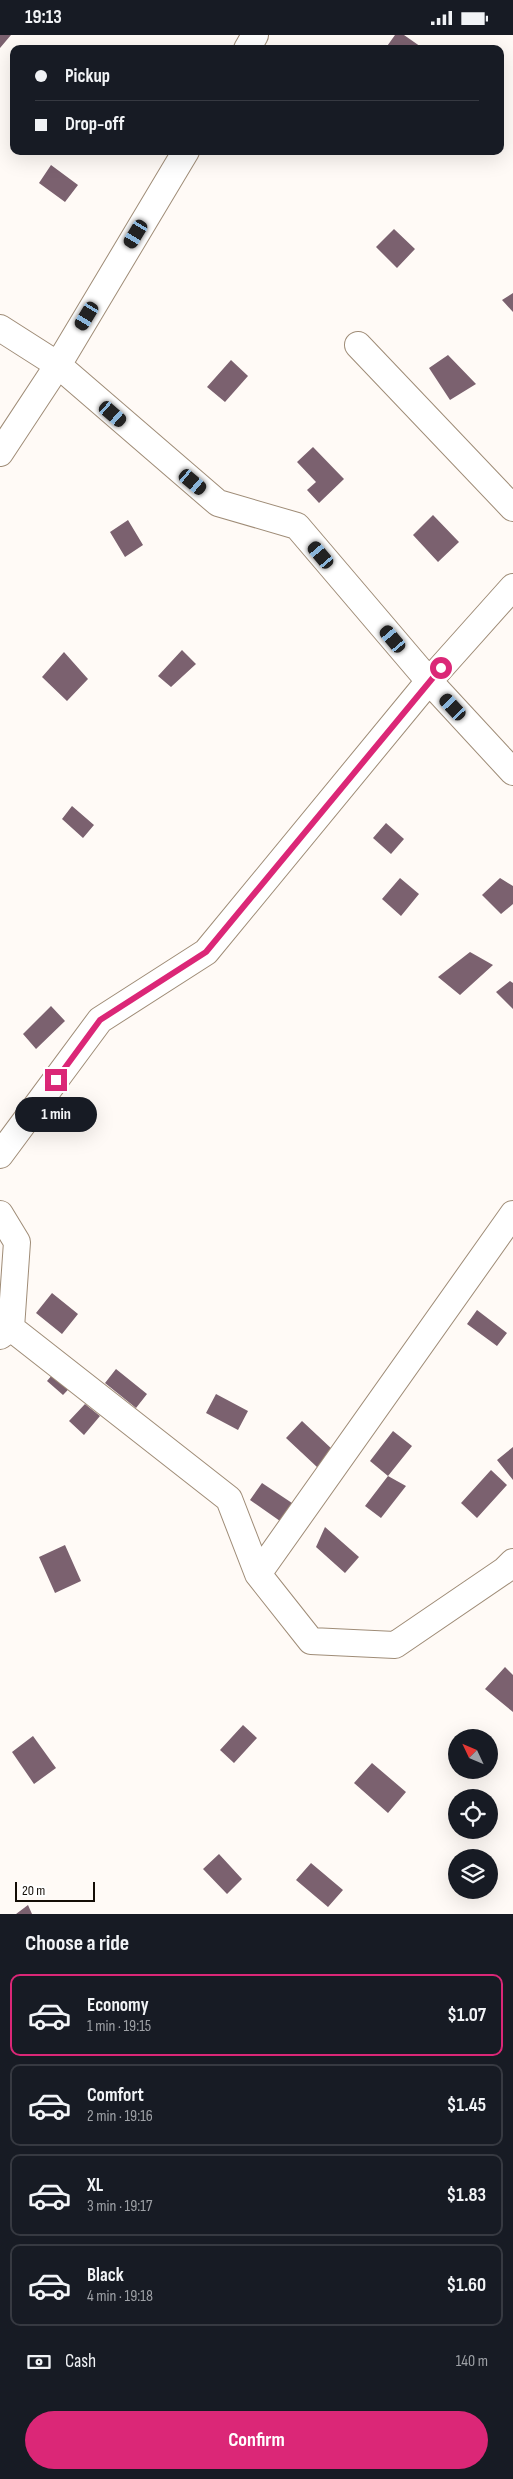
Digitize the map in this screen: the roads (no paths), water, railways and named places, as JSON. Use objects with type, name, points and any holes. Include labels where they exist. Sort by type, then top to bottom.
[{"type":"street","points":[[0,453],[58,365],[184,155]]},
{"type":"street","points":[[0,328],[58,365],[218,503],[297,526],[429,681],[513,772]]},
{"type":"street","points":[[358,345],[513,508]]},
{"type":"street","points":[[0,1155],[100,1020],[206,952],[429,681],[513,587]]},
{"type":"street","points":[[0,1214],[17,1242],[6,1332],[229,1499],[258,1574],[311,1641],[395,1645],[505,1570],[513,1562]]},
{"type":"street","points":[[258,1574],[513,1214]]}]
